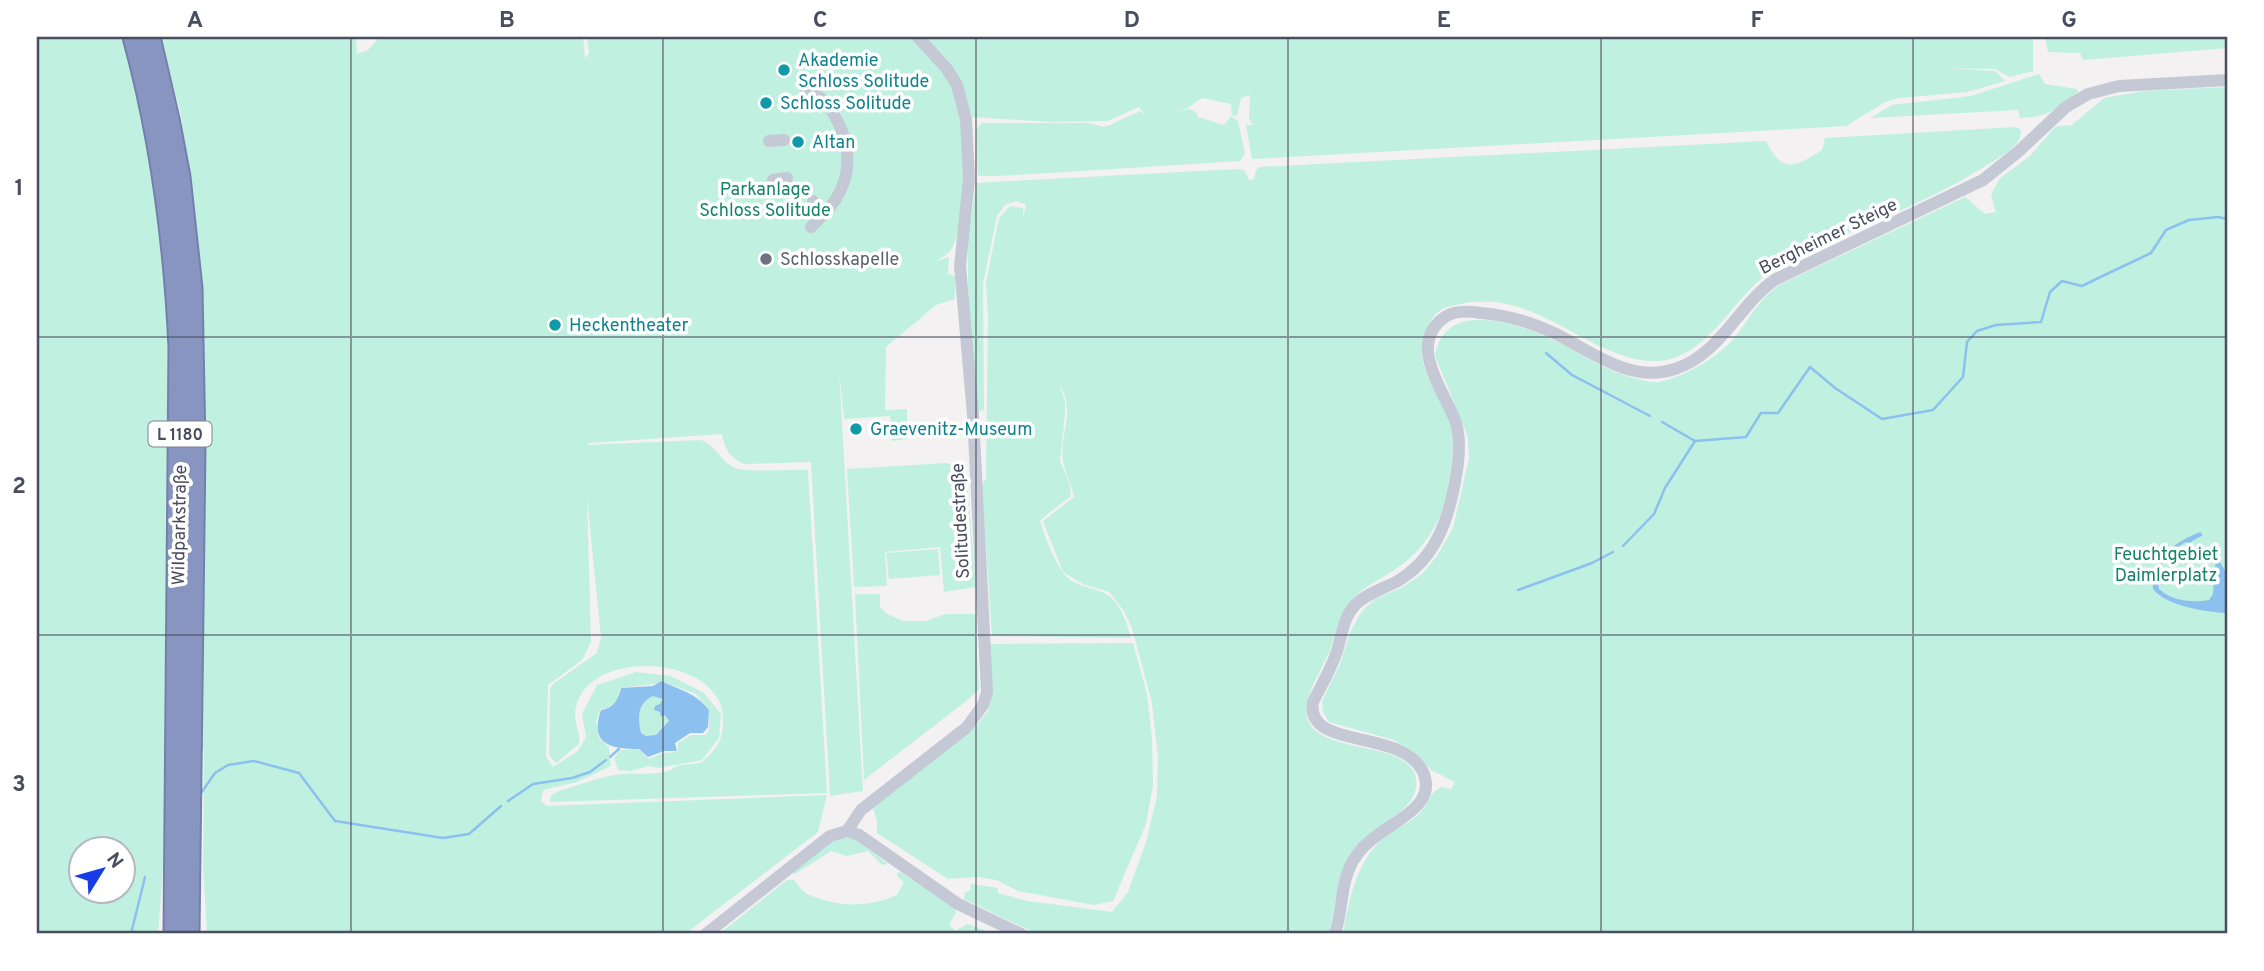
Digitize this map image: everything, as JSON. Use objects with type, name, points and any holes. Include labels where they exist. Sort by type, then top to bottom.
[{"type":"highway","name":"Wildparkstraße","points":[[134,37],[164,177],[176,288],[180,397],[174,934]]},
{"type":"highway","name":"Wildparkstraße","points":[[150,37],[180,177],[192,288],[195,395],[190,934]]},
{"type":"highway","points":[[193,662],[198,687],[199,716],[198,883],[201,934]]},
{"type":"highway","points":[[163,934],[165,876],[175,835]]},
{"type":"street","name":"Solitudestraße","points":[[847,831],[863,809],[967,727],[983,705],[987,692],[973,415],[960,266],[969,187],[966,119],[957,85],[947,69],[918,37]]},
{"type":"street","name":"Bergheimer Steige","points":[[1335,934],[1344,886],[1353,861],[1370,840],[1417,807],[1425,790],[1423,772],[1409,756],[1382,743],[1324,729],[1314,717],[1312,709],[1337,653],[1345,620],[1354,606],[1419,565],[1436,544],[1445,522],[1457,473],[1458,436],[1452,414],[1429,362],[1430,341],[1439,322],[1453,313],[1492,314],[1548,330],[1618,367],[1636,372],[1674,369],[1695,359],[1711,347],[1761,289],[1776,279],[1983,180],[1998,170],[2066,107],[2088,93],[2119,86],[2227,80]]},
{"type":"street","points":[[804,86],[826,104],[839,123],[839,136],[847,166],[841,175],[836,199],[813,225],[813,201]]},
{"type":"street","points":[[769,141],[784,140]]},
{"type":"street","points":[[706,934],[830,836],[847,831],[859,835],[967,910],[1021,934]]},
{"type":"green space","points":[[37,37],[127,37],[140,90],[170,273],[170,678],[164,855],[158,934],[37,934]]},
{"type":"green space","name":"Parkanlage Schloss Solitude","points":[[159,37],[356,37],[357,54],[368,50],[377,40],[376,37],[583,37],[585,58],[589,54],[587,37],[911,37],[945,72],[958,101],[961,121],[963,195],[956,237],[950,251],[937,261],[949,257],[948,274],[955,276],[955,299],[936,305],[886,347],[885,410],[907,409],[907,439],[892,441],[890,416],[844,419],[839,370],[863,791],[830,796],[811,462],[744,464],[728,452],[722,434],[587,445],[701,440],[735,468],[760,471],[808,470],[827,793],[550,802],[551,795],[559,791],[602,778],[669,771],[676,766],[700,763],[714,750],[723,730],[721,705],[706,685],[689,675],[668,668],[623,668],[603,675],[587,686],[575,709],[579,744],[556,763],[549,755],[550,689],[553,684],[597,653],[601,638],[587,497],[591,642],[582,660],[548,685],[546,757],[553,767],[578,751],[586,737],[582,714],[597,685],[636,672],[671,676],[704,693],[721,714],[719,738],[702,760],[659,768],[648,766],[631,771],[618,770],[614,758],[621,750],[638,749],[649,759],[663,753],[678,752],[678,743],[692,735],[706,735],[709,730],[709,710],[696,694],[661,681],[620,688],[617,701],[600,709],[596,723],[599,738],[609,747],[611,766],[577,782],[543,790],[541,800],[546,806],[827,795],[818,832],[685,934],[207,934],[203,865],[204,751],[194,249],[181,114]]},
{"type":"green space","points":[[925,37],[2033,37],[2033,71],[2010,77],[1995,69],[1945,68],[1995,71],[2005,81],[1967,92],[1899,98],[1885,102],[1846,126],[1252,159],[1246,125],[1253,125],[1249,120],[1250,95],[1241,98],[1237,116],[1232,115],[1231,104],[1202,98],[1177,112],[1189,109],[1196,112],[1198,117],[1224,125],[1231,116],[1238,121],[1245,153],[1240,161],[980,176],[976,131],[981,123],[1089,123],[1103,127],[1140,111],[1146,115],[1139,107],[1108,121],[1052,122],[972,117],[955,73]]},
{"type":"green space","points":[[2045,37],[2227,37],[2227,48],[2083,60],[2080,53],[2048,52]]},
{"type":"green space","points":[[2039,74],[2045,84],[2077,89],[2078,92],[2052,111],[2039,116],[2020,118],[2018,110],[1870,118],[1892,105],[1971,96]]},
{"type":"green space","name":"Feuchtgebiet Daimlerplatz","points":[[2227,87],[2227,934],[1343,934],[1354,884],[1372,850],[1386,836],[1417,816],[1436,790],[1441,787],[1451,789],[1455,782],[1431,770],[1414,752],[1394,740],[1329,722],[1323,712],[1322,701],[1340,664],[1351,630],[1362,611],[1375,599],[1403,587],[1422,574],[1437,556],[1453,528],[1469,458],[1468,437],[1435,356],[1441,338],[1452,327],[1466,321],[1501,322],[1551,339],[1625,376],[1654,382],[1669,379],[1701,365],[1721,351],[1736,336],[1761,301],[1781,284],[1965,197],[1985,214],[1996,212],[1991,195],[2000,178],[2029,157],[2055,127],[2072,125],[2104,98],[2145,91]]},
{"type":"green space","points":[[2016,127],[2021,130],[2019,140],[2010,150],[1968,177],[1771,271],[1751,288],[1700,343],[1669,359],[1651,361],[1628,357],[1605,349],[1516,306],[1492,302],[1465,303],[1441,310],[1434,316],[1422,345],[1422,358],[1425,371],[1449,420],[1453,439],[1450,472],[1441,511],[1422,546],[1402,565],[1353,598],[1345,608],[1307,704],[1309,722],[1319,733],[1336,741],[1395,756],[1409,765],[1416,779],[1416,789],[1407,806],[1366,837],[1350,857],[1340,881],[1330,931],[1326,934],[1037,934],[964,899],[971,884],[998,888],[998,893],[1027,901],[1112,912],[1128,892],[1146,842],[1157,796],[1158,757],[1152,703],[1132,628],[1124,611],[1109,592],[1083,584],[1063,572],[1043,521],[1074,497],[1063,460],[1067,404],[1059,384],[1065,401],[1060,461],[1070,485],[1071,496],[1040,521],[1052,552],[1064,574],[1076,583],[1112,598],[1124,617],[1131,638],[992,636],[982,485],[986,478],[986,283],[999,218],[1010,206],[1023,208],[1023,217],[1026,205],[1017,201],[1005,205],[997,216],[983,283],[984,410],[977,412],[968,288],[968,243],[976,183],[1238,169],[1244,170],[1249,180],[1254,179],[1259,167],[1766,141],[1778,159],[1790,165],[1804,161],[1822,150],[1825,138]]},
{"type":"green space","points":[[947,463],[966,470],[976,587],[944,592],[940,547],[885,552],[887,586],[854,587],[847,469]]},
{"type":"green space","points":[[938,549],[940,575],[889,579],[886,553]]},
{"type":"green space","points":[[855,594],[880,594],[880,607],[887,614],[903,621],[926,621],[945,614],[975,614],[979,689],[864,780]]},
{"type":"green space","points":[[1133,643],[1147,694],[1153,785],[1146,824],[1113,901],[1094,905],[1018,891],[997,880],[978,877],[948,879],[877,833],[877,821],[872,806],[977,725],[988,711],[991,693],[989,644]]},
{"type":"green space","points":[[653,695],[663,699],[660,712],[669,721],[656,735],[646,736],[641,733],[640,711],[644,702]]},
{"type":"green space","points":[[843,837],[854,838],[888,864],[882,865],[868,851],[847,856],[831,851],[795,874],[792,872],[831,841]]},
{"type":"green space","points":[[898,872],[954,907],[956,913],[949,924],[955,931],[967,924],[996,934],[719,934],[787,880],[794,880],[805,893],[821,899],[843,904],[865,904],[897,895],[904,882],[897,876]]},
{"type":"water","points":[[2200,532],[2203,535],[2192,541],[2189,551],[2197,547],[2198,550],[2175,563],[2186,551],[2186,542],[2164,561],[2159,574],[2159,589],[2182,600],[2209,600],[2213,594],[2216,555],[2227,574],[2227,613],[2177,604],[2153,589],[2153,578],[2160,560],[2173,546]]},
{"type":"water","points":[[661,681],[699,700],[709,710],[708,727],[703,733],[690,733],[675,743],[677,751],[664,751],[648,757],[639,749],[619,748],[605,742],[598,730],[601,710],[615,703],[621,688],[653,686]],"holes":[[[653,696],[663,699],[654,710],[660,712],[661,717],[665,715],[669,721],[656,735],[646,736],[641,733],[641,707]]]},
{"type":"waterway","points":[[1662,422],[1695,441],[1746,437],[1761,413],[1778,413],[1810,367],[1835,388],[1882,419],[1933,410],[1963,377],[1967,342],[1977,331],[1996,325],[2041,322],[2050,292],[2062,281],[2082,286],[2151,253],[2166,230],[2189,220],[2218,217],[2227,219]]},
{"type":"waterway","points":[[1546,353],[1572,375],[1650,416]]},
{"type":"waterway","points":[[1623,546],[1654,514],[1665,488],[1695,441]]},
{"type":"waterway","points":[[1518,590],[1592,563],[1613,552]]},
{"type":"waterway","points":[[610,757],[619,749]]},
{"type":"waterway","points":[[508,801],[533,784],[572,778],[590,772],[606,760]]},
{"type":"waterway","points":[[199,796],[215,773],[228,765],[254,761],[299,773],[335,821],[443,838],[469,834],[501,806]]},
{"type":"waterway","points":[[131,934],[145,877]]},
{"type":"place","name":"Akademie Schloss Solitude","points":[[784,70]]},
{"type":"place","name":"Schloss Solitude","points":[[766,103]]},
{"type":"place","name":"Altan","points":[[798,142]]},
{"type":"place","name":"Schlosskapelle","points":[[766,259]]},
{"type":"place","name":"Heckentheater","points":[[555,325]]},
{"type":"place","name":"Graevenitz-Museum","points":[[856,429]]}]
